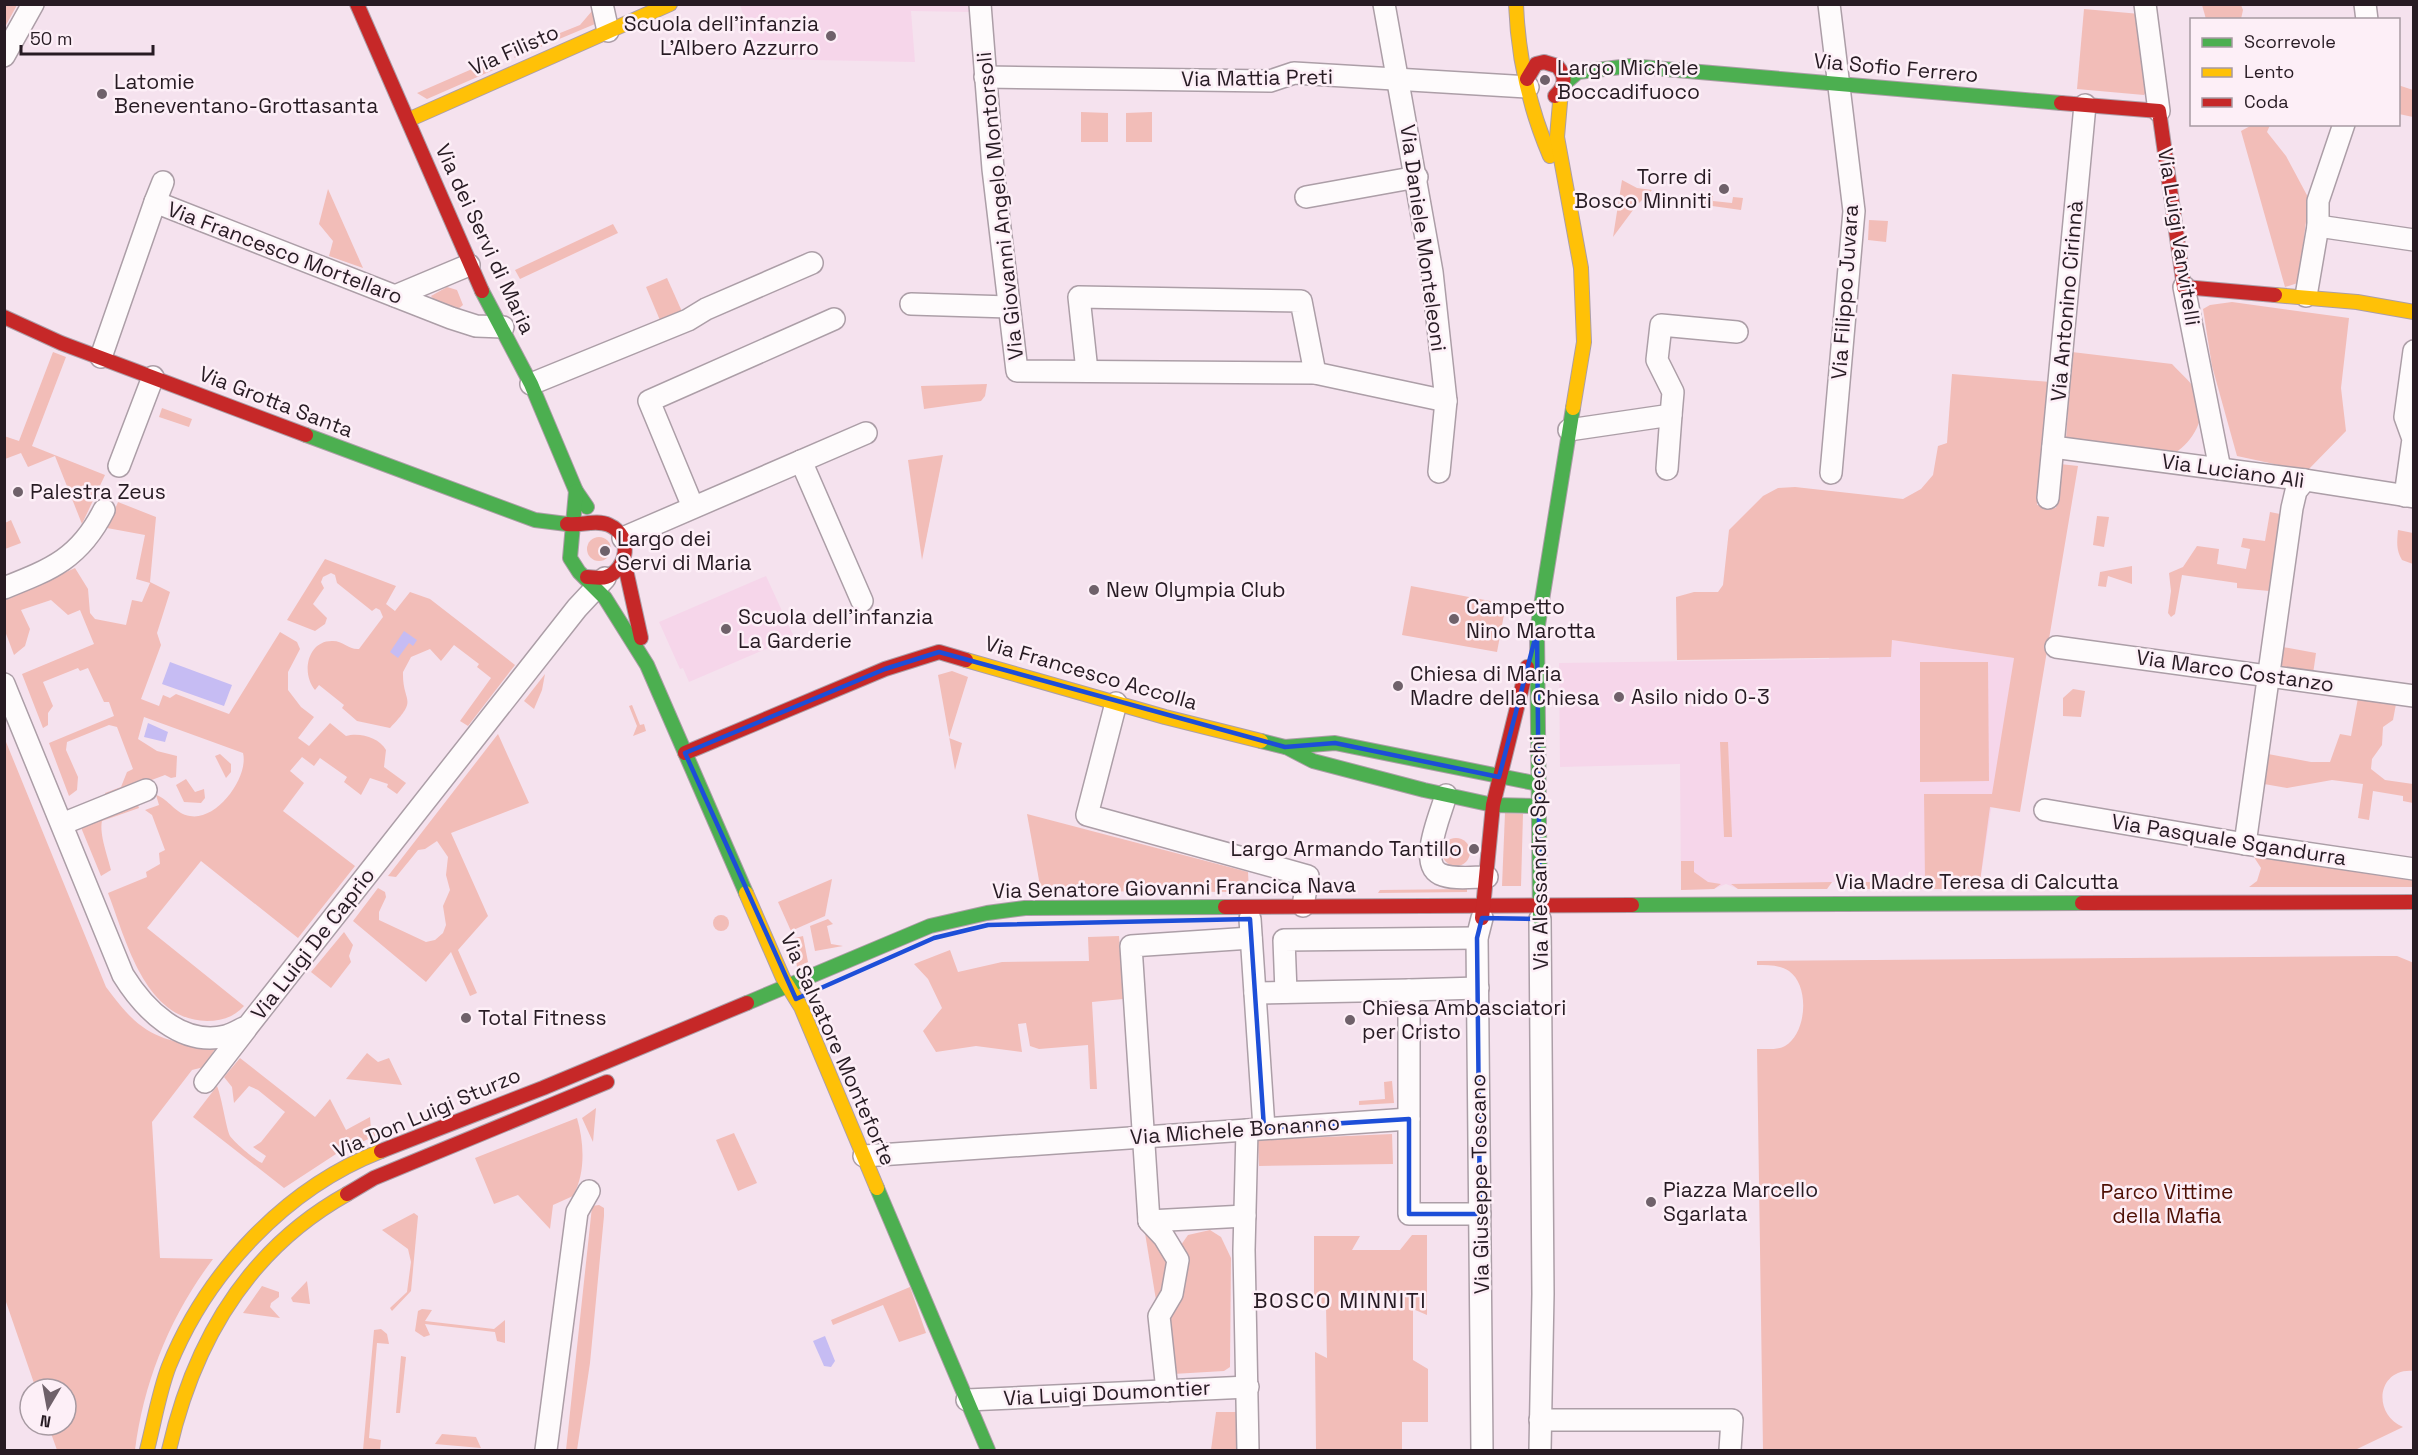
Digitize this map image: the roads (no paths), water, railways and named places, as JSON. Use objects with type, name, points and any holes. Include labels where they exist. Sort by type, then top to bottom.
[{"type":"street","points":[[4,56],[33,4]]},
{"type":"street","name":"Via dei Servi di Maria","points":[[357,4],[470,265],[531,384],[576,491]]},
{"type":"street","points":[[602,4],[608,31]]},
{"type":"street","name":"Via Filisto","points":[[408,120],[670,4]]},
{"type":"street","name":"Via Giovanni Angelo Montorsoli","points":[[980,4],[993,168],[1017,371],[1315,373],[1446,401]]},
{"type":"street","name":"Via Daniele Monteleoni","points":[[1384,4],[1417,177],[1432,272],[1446,401],[1439,472]]},
{"type":"street","points":[[1517,4],[1530,30]]},
{"type":"street","points":[[1517,4],[1516,33],[1528,85],[1548,153],[1565,188]]},
{"type":"street","name":"Via Filippo Juvara","points":[[1830,4],[1854,211],[1831,473]]},
{"type":"street","name":"Via Luigi Vanvitelli","points":[[2145,4],[2184,287],[2220,469]]},
{"type":"street","points":[[1567,88],[1564,74],[1553,56],[1533,66],[1528,85],[1535,96],[1544,99],[1553,97],[1567,88],[1578,72],[1630,66]]},
{"type":"street","points":[[1589,56],[1630,66]]},
{"type":"street","name":"Via Sofio Ferrero","points":[[1630,66],[2159,111]]},
{"type":"street","name":"Via Mattia Preti","points":[[985,77],[1270,81],[1294,73],[1528,85]]},
{"type":"street","name":"Via Alessandro Specchi","points":[[1540,1450],[1543,1282],[1537,631],[1584,342],[1584,295],[1557,137],[1567,88]]},
{"type":"street","name":"Via Antonino Cirinnà","points":[[2048,498],[2085,105]]},
{"type":"street","points":[[2306,296],[2318,226],[2318,201],[2343,126]]},
{"type":"street","points":[[1562,171],[1572,138]]},
{"type":"street","points":[[1306,198],[1417,177]]},
{"type":"street","points":[[155,202],[163,182]]},
{"type":"street","name":"Via Francesco Mortellaro","points":[[100,357],[155,202],[476,326],[503,327]]},
{"type":"street","points":[[2318,226],[2414,240]]},
{"type":"street","points":[[531,384],[688,320],[706,309],[812,263]]},
{"type":"street","points":[[395,296],[470,265]]},
{"type":"street","points":[[2184,287],[2306,296],[2408,309],[2414,312]]},
{"type":"street","points":[[1087,371],[1079,297],[1301,301],[1315,373]]},
{"type":"street","points":[[911,304],[1009,307]]},
{"type":"street","name":"Via Grotta Santa","points":[[4,317],[18,325],[100,357],[540,521]]},
{"type":"street","points":[[693,507],[649,401],[834,319]]},
{"type":"street","points":[[1666,469],[1673,392],[1657,360],[1661,325],[1737,332]]},
{"type":"street","points":[[2409,496],[2413,439],[2405,417],[2414,351]]},
{"type":"street","points":[[119,466],[153,377]]},
{"type":"street","points":[[1569,430],[1671,415]]},
{"type":"street","points":[[623,538],[866,433]]},
{"type":"street","name":"Via Luciano Alì","points":[[2053,447],[2409,496]]},
{"type":"street","points":[[801,460],[862,601]]},
{"type":"street","points":[[2245,844],[2292,508],[2296,491],[2305,480]]},
{"type":"street","points":[[540,521],[565,511],[576,491]]},
{"type":"street","points":[[576,491],[586,506],[604,524]]},
{"type":"street","points":[[569,550],[579,528],[576,491]]},
{"type":"street","points":[[4,588],[48,571],[70,557],[85,542],[104,510]]},
{"type":"street","points":[[540,521],[579,528],[604,524],[612,526],[623,538],[626,553],[617,572],[591,579]]},
{"type":"street","points":[[540,521],[563,540],[569,550],[570,558],[591,579],[612,608],[647,665]]},
{"type":"street","points":[[624,561],[647,665]]},
{"type":"street","name":"Via Luigi De Caprio","points":[[4,684],[123,975],[147,1009],[163,1021],[184,1032],[204,1037],[226,1036],[248,1026],[577,608],[591,579]]},
{"type":"street","points":[[577,608],[588,604],[612,608]]},
{"type":"street","points":[[1286,992],[1284,940],[1481,920],[1493,805],[1537,631]]},
{"type":"street","name":"Via Marco Costanzo","points":[[2056,646],[2414,696]]},
{"type":"street","name":"Via Francesco Accolla","points":[[685,753],[885,669],[939,652],[1116,703],[1285,747],[1335,742],[1539,784]]},
{"type":"street","name":"Via Salvatore Monteforte","points":[[647,665],[787,986],[796,999],[864,1155],[988,1450]]},
{"type":"street","points":[[1116,703],[1087,814],[1308,876],[1303,906]]},
{"type":"street","points":[[1285,747],[1313,761],[1446,795],[1493,805],[1539,806]]},
{"type":"street","points":[[62,824],[147,790]]},
{"type":"street","points":[[1446,795],[1428,855],[1431,866],[1440,874],[1449,876],[1487,877]]},
{"type":"street","name":"Via Pasquale Sgandurra","points":[[2045,810],[2245,844],[2414,869]]},
{"type":"street","name":"Via Madre Teresa di Calcutta","points":[[1540,912],[2414,902]]},
{"type":"street","name":"Via Senatore Giovanni Francica Nava","points":[[787,986],[930,926],[987,912],[1025,908],[1303,906],[1481,920]]},
{"type":"street","name":"Via Senatore Giovanni Francica Nava","points":[[860,971],[934,939],[988,925],[1027,920],[1251,928],[1481,920],[1540,912]]},
{"type":"street","name":"Via Madre Teresa di Calcutta","points":[[1540,912],[2414,913]]},
{"type":"street","name":"Via Giuseppe Toscano","points":[[1481,920],[1478,988],[1482,1450]]},
{"type":"street","points":[[1167,1390],[1159,1316],[1172,1294],[1178,1260],[1164,1237],[1149,1221],[1131,946],[1251,928],[1255,993],[1256,1129],[1245,1216],[1244,1250],[1248,1450]]},
{"type":"street","name":"Via Don Luigi Sturzo","points":[[147,1450],[169,1367],[199,1307],[222,1272],[248,1243],[277,1215],[320,1183],[366,1157],[543,1088],[787,986]]},
{"type":"street","points":[[1255,993],[1478,988]]},
{"type":"street","points":[[1409,990],[1409,1214],[1480,1214]]},
{"type":"street","points":[[205,1082],[248,1026]]},
{"type":"street","name":"Via Don Luigi Sturzo","points":[[169,1450],[191,1368],[203,1342],[244,1278],[286,1237],[346,1192],[374,1178],[622,1075]]},
{"type":"street","name":"Via Michele Bonanno","points":[[864,1155],[1409,1119]]},
{"type":"street","points":[[546,1450],[577,1212],[588,1191]]},
{"type":"street","points":[[1149,1221],[1245,1216]]},
{"type":"street","name":"Via Luigi Doumontier","points":[[967,1400],[1248,1387]]},
{"type":"street","points":[[1540,1420],[1732,1420],[1730,1447]]},
{"type":"place","name":"Scuola dell'infanzia L'Albero Azzurro","points":[[831,36]]},
{"type":"place","name":"Largo Michele Boccadifuoco","points":[[1545,80]]},
{"type":"place","name":"Latomie Beneventano-Grottasanta","points":[[102,94]]},
{"type":"place","name":"Torre di Bosco Minniti","points":[[1724,189]]},
{"type":"place","name":"Palestra Zeus","points":[[18,492]]},
{"type":"place","name":"Largo dei Servi di Maria","points":[[605,551]]},
{"type":"place","name":"New Olympia Club","points":[[1094,590]]},
{"type":"place","name":"Campetto Nino Marotta","points":[[1454,619]]},
{"type":"place","name":"Scuola dell'infanzia La Garderie","points":[[726,629]]},
{"type":"place","name":"Chiesa di Maria Madre della Chiesa","points":[[1398,686]]},
{"type":"place","name":"Asilo nido 0-3","points":[[1619,697]]},
{"type":"place","name":"Largo Armando Tantillo","points":[[1474,849]]},
{"type":"place","name":"Total Fitness","points":[[466,1018]]},
{"type":"place","name":"Chiesa Ambasciatori per Cristo","points":[[1350,1020]]},
{"type":"place","name":"Piazza Marcello Sgarlata","points":[[1651,1202]]},
{"type":"district","name":"BOSCO MINNITI","points":[[1340,1300]]},
{"type":"park label","name":"Parco Vittime della Mafia","points":[[2167,1204]]}]
